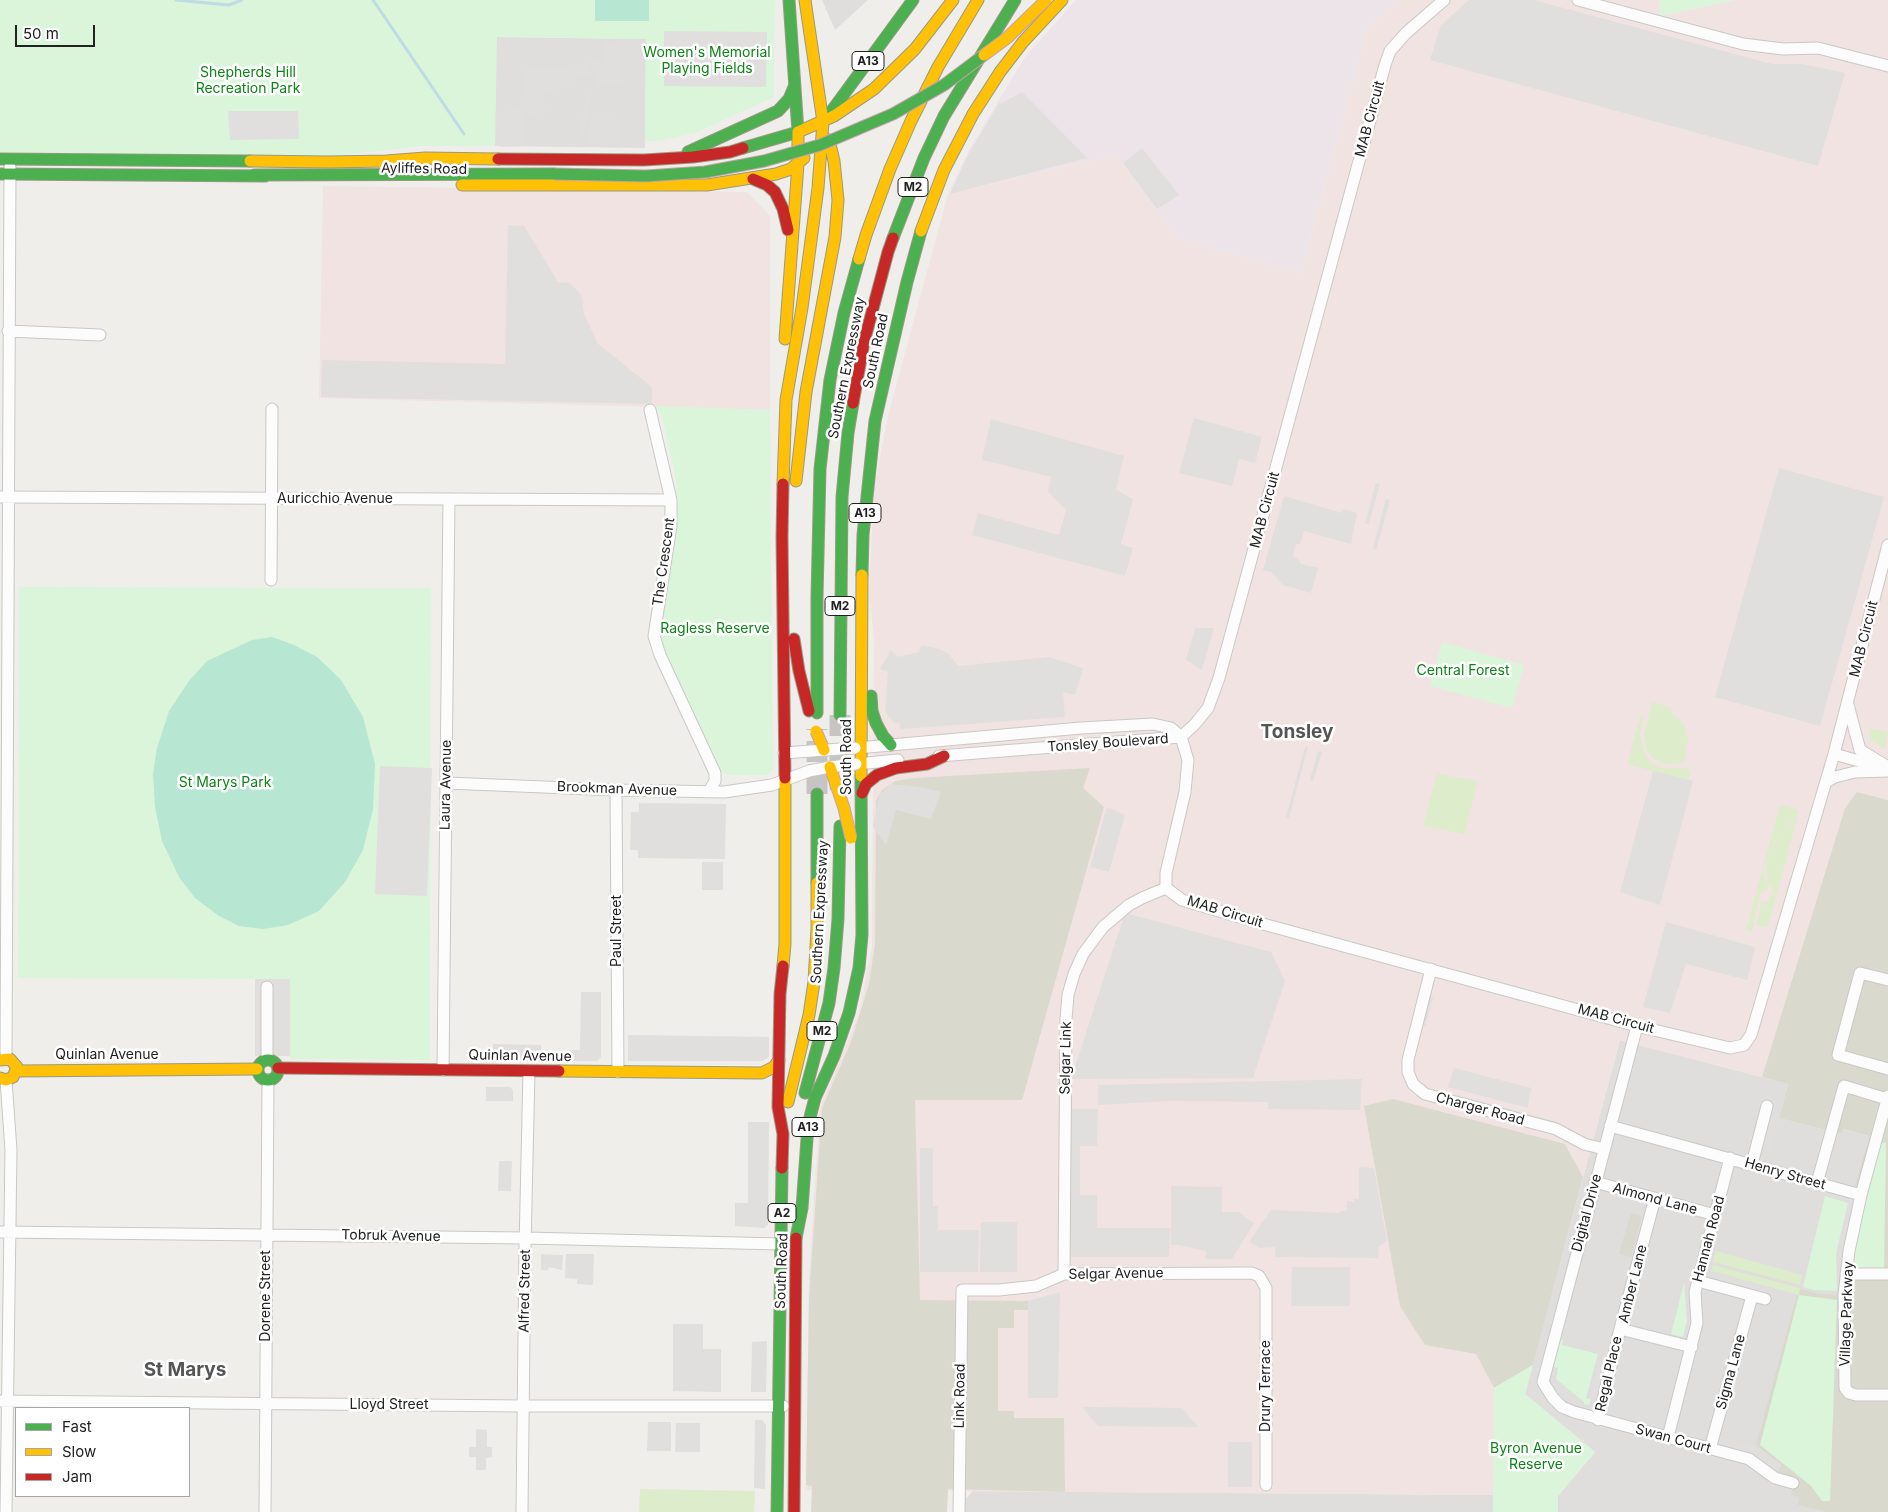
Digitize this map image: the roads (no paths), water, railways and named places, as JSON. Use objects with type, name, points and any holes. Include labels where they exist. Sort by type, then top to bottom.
[{"type":"main road","name":"South Road","points":[[778,1512],[783,1134],[779,1117],[778,1090],[780,994],[785,944],[786,780],[784,753],[782,538],[786,328],[798,164],[797,112],[789,0]]},
{"type":"main road","points":[[795,497],[806,392],[832,261],[838,200],[831,144],[823,124],[805,0]]},
{"type":"main road","name":"A13","points":[[823,124],[913,0]]},
{"type":"main road","points":[[823,124],[863,98],[886,79],[915,49],[953,0]]},
{"type":"main road","name":"Southern Expressway","points":[[817,713],[820,470],[826,410],[835,353],[853,278],[876,205],[911,121],[938,67],[978,0]]},
{"type":"main road","name":"Southern Expressway","points":[[840,715],[842,497],[848,433],[857,376],[876,294],[899,222],[924,158],[963,82],[1015,0]]},
{"type":"main road","points":[[254,175],[554,174],[646,176],[698,172],[764,161],[820,145],[893,114],[944,85],[1007,38],[1046,0]]},
{"type":"main road","name":"South Road","points":[[794,1512],[793,1406],[796,1235],[802,1208],[809,1118],[815,1098],[840,1041],[856,981],[860,950],[862,794],[858,748],[863,535],[875,421],[907,282],[921,231],[956,144],[1000,72],[1034,28],[1062,0]]},
{"type":"main road","points":[[875,421],[875,399],[888,327],[907,248],[933,166],[963,82]]},
{"type":"main road","points":[[672,158],[778,111],[789,99],[794,85]]},
{"type":"main road","name":"South Road","points":[[786,400],[805,289],[818,188],[823,124]]},
{"type":"main road","name":"Ayliffes Road","points":[[5,159],[328,162],[424,158],[644,160],[730,152],[823,124]]},
{"type":"main road","name":"Ayliffes Road","points":[[5,174],[254,175],[321,181],[504,185],[707,185],[776,174],[798,164],[813,149],[823,124]]},
{"type":"main road","points":[[753,179],[771,187],[778,198],[785,214],[792,250]]},
{"type":"main road","points":[[794,526],[794,645],[808,709],[844,808],[862,900]]},
{"type":"main road","points":[[861,676],[869,689],[872,712],[879,731],[891,745]]},
{"type":"main road","points":[[862,794],[870,780],[883,772],[896,768],[926,764],[944,756]]},
{"type":"main road","name":"Southern Expressway","points":[[783,1134],[793,1078],[809,1015],[814,982],[817,930],[816,794]]},
{"type":"main road","name":"Southern Expressway","points":[[796,1235],[798,1133],[808,1084],[829,1003],[836,955],[840,826]]},
{"type":"main road","points":[[3,1059],[15,1063],[16,1071],[13,1077],[3,1079]]},
{"type":"main road","points":[[267,1060],[274,1062],[278,1068],[276,1075],[268,1080],[261,1078],[257,1069],[261,1062],[267,1060]]},
{"type":"main road","points":[[778,1090],[771,1079],[762,1073],[774,1067],[779,1060]]},
{"type":"main road","name":"Quinlan Avenue","points":[[278,1068],[762,1073]]},
{"type":"main road","name":"Quinlan Avenue","points":[[16,1071],[257,1069]]},
{"type":"street","name":"MAB Circuit","points":[[1181,737],[1208,708],[1219,678],[1385,65],[1390,51],[1406,33],[1444,0]]},
{"type":"street","points":[[1578,0],[1743,44],[1770,48],[1818,48],[1888,66]]},
{"type":"street","points":[[3,1059],[4,497],[8,331],[5,159]]},
{"type":"street","points":[[8,331],[100,335]]},
{"type":"street","points":[[271,580],[272,409]]},
{"type":"street","name":"The Crescent","points":[[650,410],[671,500],[671,526],[654,636],[660,655],[715,773],[715,781],[709,791]]},
{"type":"street","name":"Auricchio Avenue","points":[[4,497],[671,500]]},
{"type":"street","name":"Laura Avenue","points":[[443,1070],[449,499]]},
{"type":"street","name":"MAB Circuit","points":[[1166,888],[1182,900],[1263,924],[1637,1026],[1730,1048],[1744,1045],[1751,1035],[1826,782],[1888,545]]},
{"type":"street","points":[[1847,704],[1860,750],[1888,769]]},
{"type":"street","name":"Tonsley Boulevard","points":[[784,753],[1081,728],[1153,724],[1171,728],[1181,737]]},
{"type":"street","name":"Tonsley Boulevard","points":[[786,780],[809,771],[830,767],[1181,737]]},
{"type":"street","points":[[1166,888],[1166,873],[1188,771],[1188,760],[1181,737]]},
{"type":"street","points":[[1834,754],[1888,769]]},
{"type":"street","points":[[1826,782],[1836,777],[1856,772],[1888,769]]},
{"type":"street","name":"Brookman Avenue","points":[[446,783],[724,792],[766,786],[786,780]]},
{"type":"street","name":"Paul Street","points":[[616,790],[618,1072]]},
{"type":"street","name":"Selgar Link","points":[[1064,1274],[1066,1019],[1068,995],[1074,974],[1083,954],[1103,927],[1129,905],[1166,888]]},
{"type":"street","name":"Charger Road","points":[[1431,969],[1408,1060],[1408,1072],[1414,1084],[1425,1094],[1556,1129],[1584,1144],[1604,1149]]},
{"type":"street","points":[[1888,980],[1860,973],[1838,1055],[1888,1069]]},
{"type":"street","points":[[267,987],[267,1060]]},
{"type":"street","name":"Digital Drive","points":[[1553,1398],[1543,1382],[1544,1373],[1637,1026]]},
{"type":"street","name":"Alfred Street","points":[[522,1512],[529,1071]]},
{"type":"street","points":[[3,1079],[11,1150],[5,1232],[4,1401],[6,1512]]},
{"type":"street","name":"Dorene Street","points":[[265,1512],[268,1080]]},
{"type":"street","points":[[1817,1183],[1844,1086],[1888,1098],[1883,1131],[1861,1196]]},
{"type":"street","points":[[1752,1164],[1767,1106]]},
{"type":"street","name":"Henry Street","points":[[1610,1126],[1752,1164],[1861,1196]]},
{"type":"street","name":"Hannah Road","points":[[1668,1437],[1697,1323],[1695,1292],[1730,1158]]},
{"type":"street","name":"Almond Lane","points":[[1596,1182],[1715,1215]]},
{"type":"street","name":"Village Parkway","points":[[1861,1196],[1849,1251],[1844,1295],[1845,1388],[1849,1393],[1856,1395],[1888,1395]]},
{"type":"street","name":"Amber Lane","points":[[1655,1198],[1620,1329],[1692,1347]]},
{"type":"street","name":"Tobruk Avenue","points":[[5,1232],[525,1238],[781,1244]]},
{"type":"street","name":"Selgar Avenue","points":[[962,1290],[999,1290],[1036,1286],[1064,1274],[1252,1273],[1259,1276],[1266,1288]]},
{"type":"street","points":[[1846,1274],[1888,1274]]},
{"type":"street","points":[[1698,1281],[1765,1299]]},
{"type":"street","name":"Drury Terrace","points":[[1266,1288],[1266,1485]]},
{"type":"street","name":"Link Road","points":[[959,1506],[962,1290]]},
{"type":"street","name":"Sigma Lane","points":[[1710,1449],[1752,1296]]},
{"type":"street","name":"Regal Place","points":[[1598,1420],[1620,1329]]},
{"type":"street","name":"Swan Court","points":[[1553,1398],[1562,1407],[1598,1420],[1749,1459],[1775,1478],[1793,1483]]},
{"type":"street","name":"Lloyd Street","points":[[4,1401],[524,1406],[793,1406]]},
{"type":"waterway","points":[[176,0],[229,5],[242,0]]},
{"type":"waterway","points":[[373,0],[464,134]]},
{"type":"tunnel","points":[[840,715],[840,790]]},
{"type":"tunnel","points":[[817,729],[817,794]]},
{"type":"district","name":"Tonsley","points":[[1297,732]]},
{"type":"district","name":"St Marys","points":[[185,1370]]},
{"type":"park label","name":"Women's Memorial Playing Fields","points":[[707,62]]},
{"type":"park label","name":"Shepherds Hill Recreation Park","points":[[248,82]]},
{"type":"park label","name":"Ragless Reserve","points":[[715,629]]},
{"type":"park label","name":"Central Forest","points":[[1463,671]]},
{"type":"park label","name":"St Marys Park","points":[[225,783]]},
{"type":"park label","name":"Byron Avenue Reserve","points":[[1536,1458]]}]
